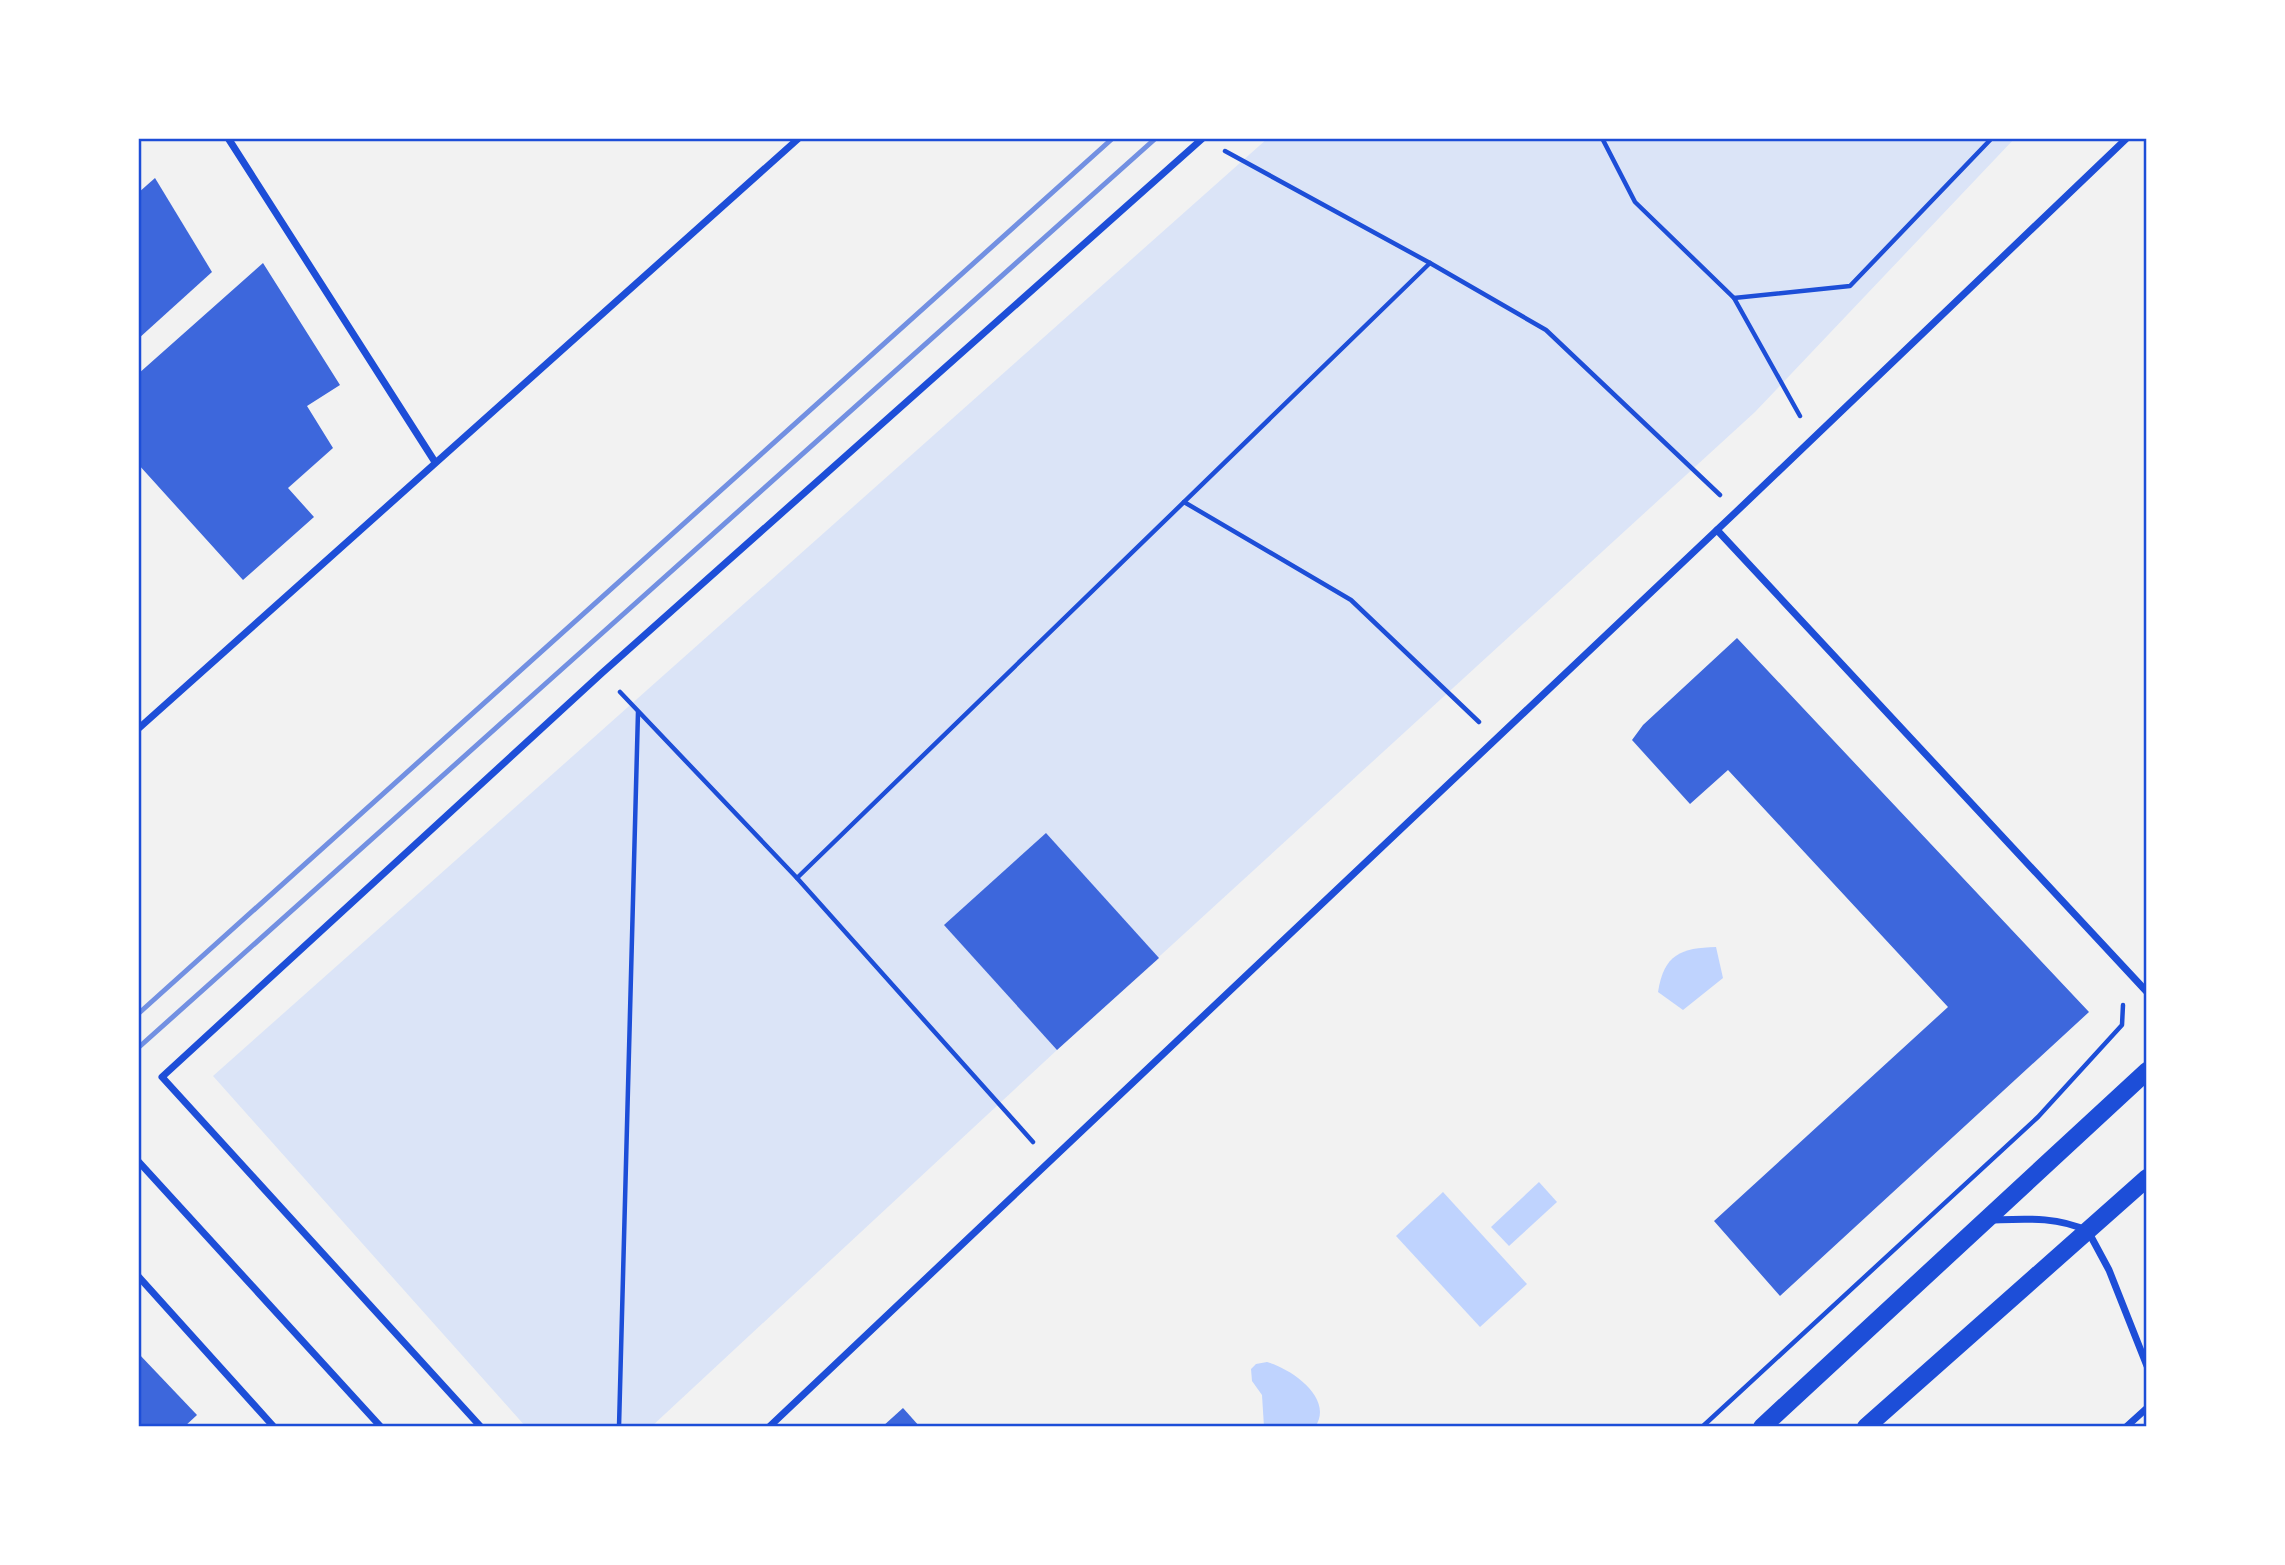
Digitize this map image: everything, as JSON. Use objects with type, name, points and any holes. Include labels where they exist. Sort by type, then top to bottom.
[{"type":"main road","points":[[1762,1427],[2147,1071]]},
{"type":"main road","points":[[1866,1427],[2147,1178]]},
{"type":"street","points":[[228,138],[435,462]]},
{"type":"street","points":[[138,729],[799,138]]},
{"type":"street","points":[[481,1427],[162,1077],[602,673],[1203,138]]},
{"type":"street","points":[[769,1427],[2127,138]]},
{"type":"street","points":[[1717,530],[2147,992]]},
{"type":"street","points":[[138,1161],[381,1427]]},
{"type":"street","points":[[1987,1220],[2038,1218],[2060,1221],[2088,1231],[2109,1270],[2147,1366]]},
{"type":"street","points":[[138,1276],[274,1427]]},
{"type":"street","points":[[2126,1427],[2147,1408]]},
{"type":"path","points":[[1203,138],[1546,330],[1737,511]]},
{"type":"path","points":[[1602,138],[1635,202],[1734,298],[1813,438]]},
{"type":"path","points":[[1734,298],[1850,286],[1992,138]]},
{"type":"path","points":[[797,878],[1430,263]]},
{"type":"path","points":[[1184,502],[1351,600],[1496,738]]},
{"type":"path","points":[[602,673],[797,878],[1050,1161]]},
{"type":"path","points":[[619,1427],[638,712]]},
{"type":"path","points":[[1702,1427],[2038,1117],[2122,1025],[2123,991],[2137,982]]},
{"type":"shaded area","points":[[1268,138],[2015,138],[1755,412],[1057,1050],[651,1427],[526,1427],[213,1076]]},
{"type":"water","points":[[1716,947],[1723,978],[1683,1010],[1658,992],[1665,969],[1676,956],[1693,949]]},
{"type":"water","points":[[1539,1182],[1557,1202],[1509,1246],[1491,1227]]},
{"type":"water","points":[[1443,1192],[1527,1284],[1480,1327],[1396,1236]]},
{"type":"water","points":[[1267,1362],[1298,1378],[1315,1395],[1320,1416],[1315,1427],[1264,1427],[1262,1395],[1252,1381],[1251,1369],[1256,1364]]},
{"type":"building","points":[[155,178],[212,272],[138,339],[138,193]]},
{"type":"building","points":[[263,263],[340,385],[307,406],[333,448],[288,488],[314,517],[243,580],[138,464],[138,374]]},
{"type":"building","points":[[1737,638],[2089,1012],[1780,1296],[1714,1221],[1948,1007],[1728,770],[1690,804],[1632,740],[1643,725]]},
{"type":"building","points":[[1046,833],[1159,958],[1057,1050],[944,925]]},
{"type":"building","points":[[138,1353],[197,1415],[184,1427],[138,1427]]},
{"type":"building","points":[[903,1408],[920,1427],[882,1427]]},
{"type":"railway","points":[[138,1014],[1113,138]]},
{"type":"railway","points":[[138,1048],[1156,138]]}]
